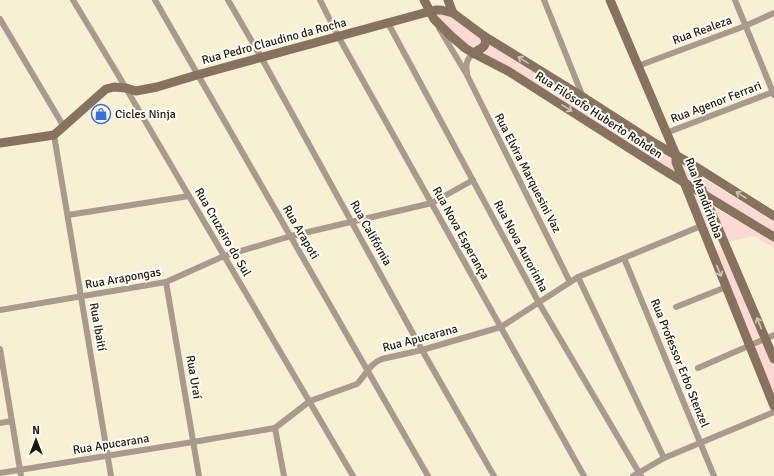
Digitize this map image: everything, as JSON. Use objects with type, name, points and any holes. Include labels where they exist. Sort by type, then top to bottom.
[{"type":"street","name":"Rua Cruzeiro do Sul","points":[[73,0],[353,476]]},
{"type":"street","name":"Rua Arapoti","points":[[155,0],[428,476]]},
{"type":"street","name":"Rua Califórnia","points":[[228,0],[261,57],[422,350],[494,476]]},
{"type":"street","name":"Rua Nova Esperança","points":[[320,0],[338,36],[584,476]]},
{"type":"street","name":"Rua Filósofo Huberto Rohden","points":[[424,0],[432,15],[451,36],[473,53],[508,71],[704,195],[774,237]]},
{"type":"street","points":[[448,0],[453,13]]},
{"type":"street","points":[[544,0],[583,97]]},
{"type":"street","name":"Rua Mandirituba","points":[[610,0],[676,155],[676,162],[774,406]]},
{"type":"street","points":[[735,0],[773,94]]},
{"type":"street","name":"Rua Pedro Claudino da Rocha","points":[[54,134],[106,90],[114,87],[136,91],[157,87],[338,36],[388,23],[432,15],[435,10],[453,13]]},
{"type":"street","name":"Rua Filósofo Huberto Rohden","points":[[453,13],[484,36],[660,146],[693,164],[774,216]]},
{"type":"street","name":"Rua Realeza","points":[[638,66],[745,26],[774,13]]},
{"type":"street","name":"Rua Elvira Marquesini Vaz","points":[[432,15],[467,75],[570,282]]},
{"type":"street","points":[[0,19],[64,127]]},
{"type":"street","name":"Rua Nova Aurorinha","points":[[388,23],[539,302],[640,474]]},
{"type":"street","points":[[467,75],[466,67],[469,57],[473,53],[483,48],[486,42],[484,36]]},
{"type":"street","points":[[555,100],[553,95],[559,86],[573,84],[576,80]]},
{"type":"street","name":"Rua Agenor Ferrari","points":[[667,136],[773,94]]},
{"type":"street","points":[[0,143],[54,134]]},
{"type":"street","name":"Rua Ibaití","points":[[54,134],[111,476]]},
{"type":"street","points":[[660,146],[666,144],[668,141],[667,136]]},
{"type":"street","name":"Rua Mandirituba","points":[[693,164],[704,195],[722,237],[770,337],[774,359]]},
{"type":"street","name":"Rua Arapongas","points":[[0,310],[166,282],[224,256],[291,236],[352,223],[432,203],[473,180]]},
{"type":"street","points":[[68,215],[189,196]]},
{"type":"street","points":[[714,216],[713,212],[715,208],[722,206]]},
{"type":"street","name":"Rua Apucarana","points":[[0,473],[21,473],[108,456],[275,428],[310,401],[357,384],[363,378],[367,370],[382,359],[422,350],[501,327],[578,277],[701,226]]},
{"type":"street","points":[[708,242],[712,246],[717,246],[721,243],[722,237]]},
{"type":"street","name":"Rua Professor Erbo Stenzel","points":[[624,258],[714,476]]},
{"type":"street","points":[[578,277],[664,458]]},
{"type":"street","name":"Rua Uraí","points":[[166,282],[199,476]]},
{"type":"street","points":[[676,307],[726,287]]},
{"type":"street","points":[[698,368],[770,337]]},
{"type":"street","points":[[0,349],[21,473]]},
{"type":"street","points":[[633,476],[640,474],[664,458],[774,412]]},
{"type":"street","points":[[0,423],[12,421]]},
{"type":"street","points":[[275,428],[284,476]]},
{"type":"shaded area","points":[[441,10],[479,36],[481,41],[480,46],[473,48],[448,28],[436,14]]},
{"type":"shaded area","points":[[489,44],[555,85],[549,92],[483,56]]},
{"type":"shaded area","points":[[557,91],[579,104],[583,103],[670,159],[676,173],[555,96]]},
{"type":"shaded area","points":[[680,165],[691,171],[697,186],[686,179]]},
{"type":"shaded area","points":[[701,177],[774,222],[774,232],[705,191]]},
{"type":"shaded area","points":[[691,192],[701,198],[718,239],[713,240]]},
{"type":"shaded area","points":[[719,210],[774,242],[774,248],[754,236],[728,242],[717,216],[717,212]]},
{"type":"shaded area","points":[[722,249],[760,334],[756,339],[750,339],[716,251]]},
{"type":"shaded area","points":[[760,344],[765,346],[774,367],[774,398],[755,348]]},
{"type":"place","name":"Cicles Ninja","points":[[101,114]]}]
